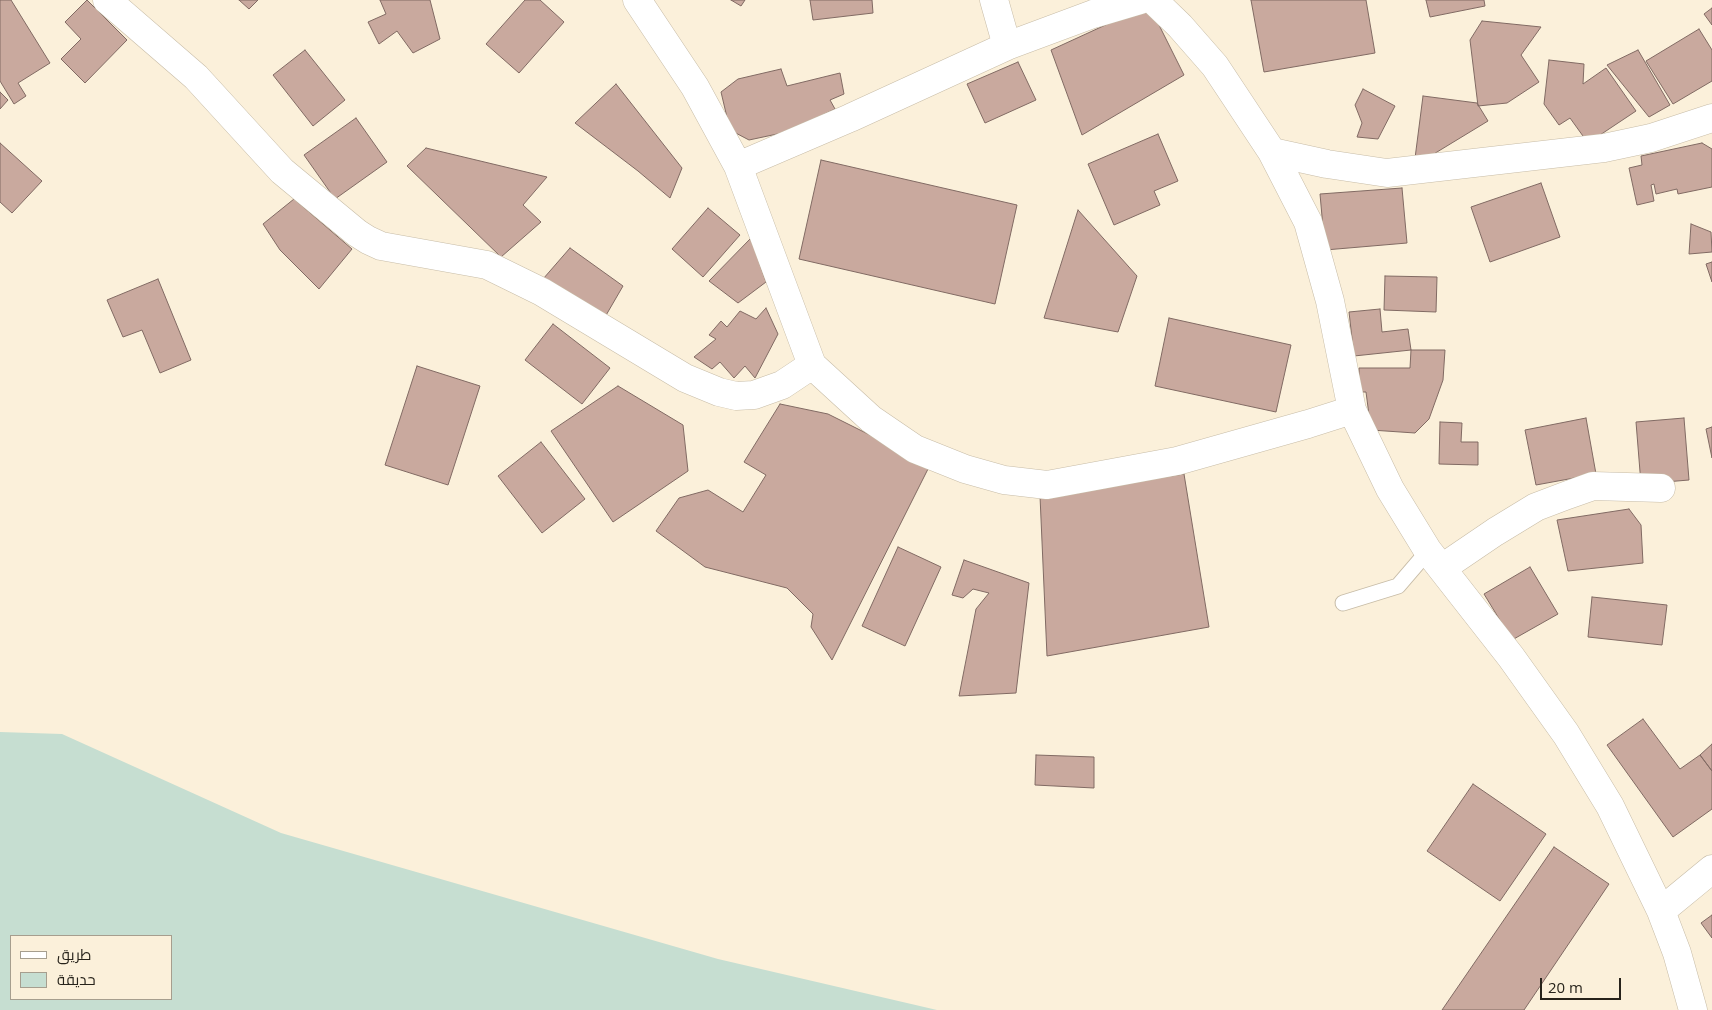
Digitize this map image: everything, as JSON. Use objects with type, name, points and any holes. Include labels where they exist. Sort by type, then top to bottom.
[{"type":"street","points":[[107,0],[196,76],[282,171],[368,240],[381,246],[487,265],[542,292],[685,378],[719,392],[736,396],[754,395],[782,385],[812,365]]},
{"type":"street","points":[[637,0],[695,87],[738,166],[812,365],[871,418],[915,449],[965,469],[1004,480],[1047,485],[1177,461],[1352,410]]},
{"type":"street","points":[[994,0],[1007,46]]},
{"type":"street","points":[[738,166],[850,118],[1007,46],[1093,14],[1140,0]]},
{"type":"street","points":[[1153,0],[1180,26],[1215,66],[1272,152],[1308,222],[1330,301],[1352,410],[1390,488],[1435,559],[1511,657],[1566,734],[1610,806],[1661,911],[1676,953],[1692,1010]]},
{"type":"street","points":[[1272,152],[1327,164],[1387,173],[1604,148],[1651,138],[1712,118]]},
{"type":"street","points":[[1435,559],[1495,532],[1536,507],[1593,486],[1661,488]]},
{"type":"street","points":[[1661,911],[1712,870]]},
{"type":"lane","points":[[1344,603],[1398,586],[1435,559]]},
{"type":"green space","points":[[0,732],[62,734],[281,833],[718,959],[937,1010],[0,1010]]},
{"type":"building","points":[[0,0],[11,0],[50,63],[18,83],[26,96],[14,104],[0,81]]},
{"type":"building","points":[[87,0],[127,40],[85,83],[61,59],[81,39],[65,22]]},
{"type":"building","points":[[239,0],[258,0],[249,9]]},
{"type":"building","points":[[380,0],[430,0],[440,39],[413,53],[397,31],[379,44],[368,22],[386,14]]},
{"type":"building","points":[[525,0],[540,0],[564,22],[519,73],[486,44]]},
{"type":"building","points":[[731,0],[745,0],[741,6]]},
{"type":"building","points":[[810,0],[872,0],[873,13],[813,20]]},
{"type":"building","points":[[1251,0],[1366,0],[1375,53],[1264,72]]},
{"type":"building","points":[[1426,0],[1484,0],[1485,6],[1430,17]]},
{"type":"building","points":[[1149,5],[1184,75],[1082,135],[1051,50]]},
{"type":"building","points":[[1712,8],[1712,25],[1704,14]]},
{"type":"building","points":[[1482,21],[1541,27],[1521,55],[1539,82],[1507,103],[1478,106],[1470,40]]},
{"type":"building","points":[[1699,29],[1712,50],[1712,81],[1673,104],[1646,61]]},
{"type":"building","points":[[305,50],[345,100],[313,126],[273,75]]},
{"type":"building","points":[[1638,50],[1670,105],[1649,117],[1607,65]]},
{"type":"building","points":[[1549,60],[1584,64],[1583,84],[1606,68],[1636,111],[1588,143],[1570,118],[1559,125],[1544,104]]},
{"type":"building","points":[[1018,62],[1036,100],[985,123],[967,84]]},
{"type":"building","points":[[781,69],[787,86],[840,73],[844,94],[830,100],[835,109],[796,130],[749,140],[730,130],[721,92],[738,79]]},
{"type":"building","points":[[616,84],[682,168],[670,198],[575,123]]},
{"type":"building","points":[[1363,89],[1395,106],[1378,139],[1357,137],[1362,123],[1355,105]]},
{"type":"building","points":[[0,92],[8,100],[0,109]]},
{"type":"building","points":[[1423,96],[1477,103],[1488,121],[1414,166]]},
{"type":"building","points":[[356,118],[387,162],[335,199],[304,155]]},
{"type":"building","points":[[1158,134],[1178,181],[1154,191],[1160,205],[1114,225],[1088,164]]},
{"type":"building","points":[[0,143],[42,181],[12,213],[0,202]]},
{"type":"building","points":[[1702,143],[1712,149],[1712,187],[1678,194],[1677,189],[1656,194],[1654,184],[1651,185],[1654,201],[1637,205],[1629,168],[1642,165],[1641,156]]},
{"type":"building","points":[[426,148],[547,177],[523,205],[541,222],[501,257],[407,166]]},
{"type":"building","points":[[821,160],[1017,205],[995,304],[799,259]]},
{"type":"building","points":[[1541,183],[1560,237],[1490,262],[1471,207]]},
{"type":"building","points":[[1402,188],[1407,243],[1325,250],[1320,194]]},
{"type":"building","points":[[294,199],[352,249],[319,289],[280,250],[263,224]]},
{"type":"building","points":[[708,208],[740,235],[703,277],[672,249]]},
{"type":"building","points":[[1078,210],[1137,276],[1118,332],[1044,318]]},
{"type":"building","points":[[1691,224],[1711,232],[1712,252],[1689,254]]},
{"type":"building","points":[[751,238],[766,282],[738,303],[709,281]]},
{"type":"building","points":[[570,248],[623,286],[605,317],[543,279]]},
{"type":"building","points":[[1712,262],[1712,282],[1706,264]]},
{"type":"building","points":[[1385,276],[1437,277],[1436,312],[1384,310]]},
{"type":"building","points":[[158,279],[191,360],[160,373],[142,330],[123,337],[107,300]]},
{"type":"building","points":[[766,308],[778,334],[755,378],[745,366],[734,378],[720,362],[712,369],[694,357],[716,339],[709,335],[721,321],[727,327],[740,311],[756,319]]},
{"type":"building","points":[[1380,309],[1382,332],[1408,329],[1411,350],[1354,356],[1349,312]]},
{"type":"building","points":[[1169,318],[1291,345],[1276,412],[1155,386]]},
{"type":"building","points":[[553,324],[610,368],[582,404],[525,360]]},
{"type":"building","points":[[1411,350],[1445,350],[1443,380],[1429,419],[1415,433],[1371,430],[1366,392],[1359,392],[1359,368],[1410,368]]},
{"type":"building","points":[[417,366],[480,386],[448,485],[385,465]]},
{"type":"building","points":[[618,386],[683,425],[688,471],[613,522],[551,431]]},
{"type":"building","points":[[780,404],[828,414],[930,465],[832,660],[811,627],[813,614],[787,588],[705,567],[656,531],[679,498],[708,490],[743,512],[766,475],[744,462]]},
{"type":"building","points":[[1586,418],[1596,474],[1536,485],[1525,430]]},
{"type":"building","points":[[1684,418],[1689,480],[1641,484],[1636,422]]},
{"type":"building","points":[[1440,422],[1462,423],[1461,442],[1478,442],[1478,465],[1439,464]]},
{"type":"building","points":[[1712,427],[1712,458],[1706,429]]},
{"type":"building","points":[[541,442],[585,499],[542,533],[498,476]]},
{"type":"building","points":[[1184,474],[1209,627],[1047,656],[1040,496]]},
{"type":"building","points":[[1629,509],[1641,525],[1643,563],[1568,571],[1557,520]]},
{"type":"building","points":[[898,547],[941,567],[905,646],[862,626]]},
{"type":"building","points":[[964,560],[1029,583],[1016,693],[959,696],[976,609],[989,593],[973,589],[963,598],[952,595]]},
{"type":"building","points":[[1530,567],[1558,614],[1512,640],[1484,594]]},
{"type":"building","points":[[1592,597],[1667,605],[1662,645],[1588,637]]},
{"type":"building","points":[[1643,719],[1680,769],[1700,755],[1712,771],[1712,809],[1673,837],[1607,745]]},
{"type":"building","points":[[1712,744],[1712,771],[1700,755]]},
{"type":"building","points":[[1036,755],[1094,757],[1094,788],[1035,785]]},
{"type":"building","points":[[1473,784],[1546,834],[1500,901],[1427,851]]},
{"type":"building","points":[[1554,847],[1609,884],[1524,1010],[1442,1010]]},
{"type":"building","points":[[1712,915],[1712,938],[1701,923]]}]
